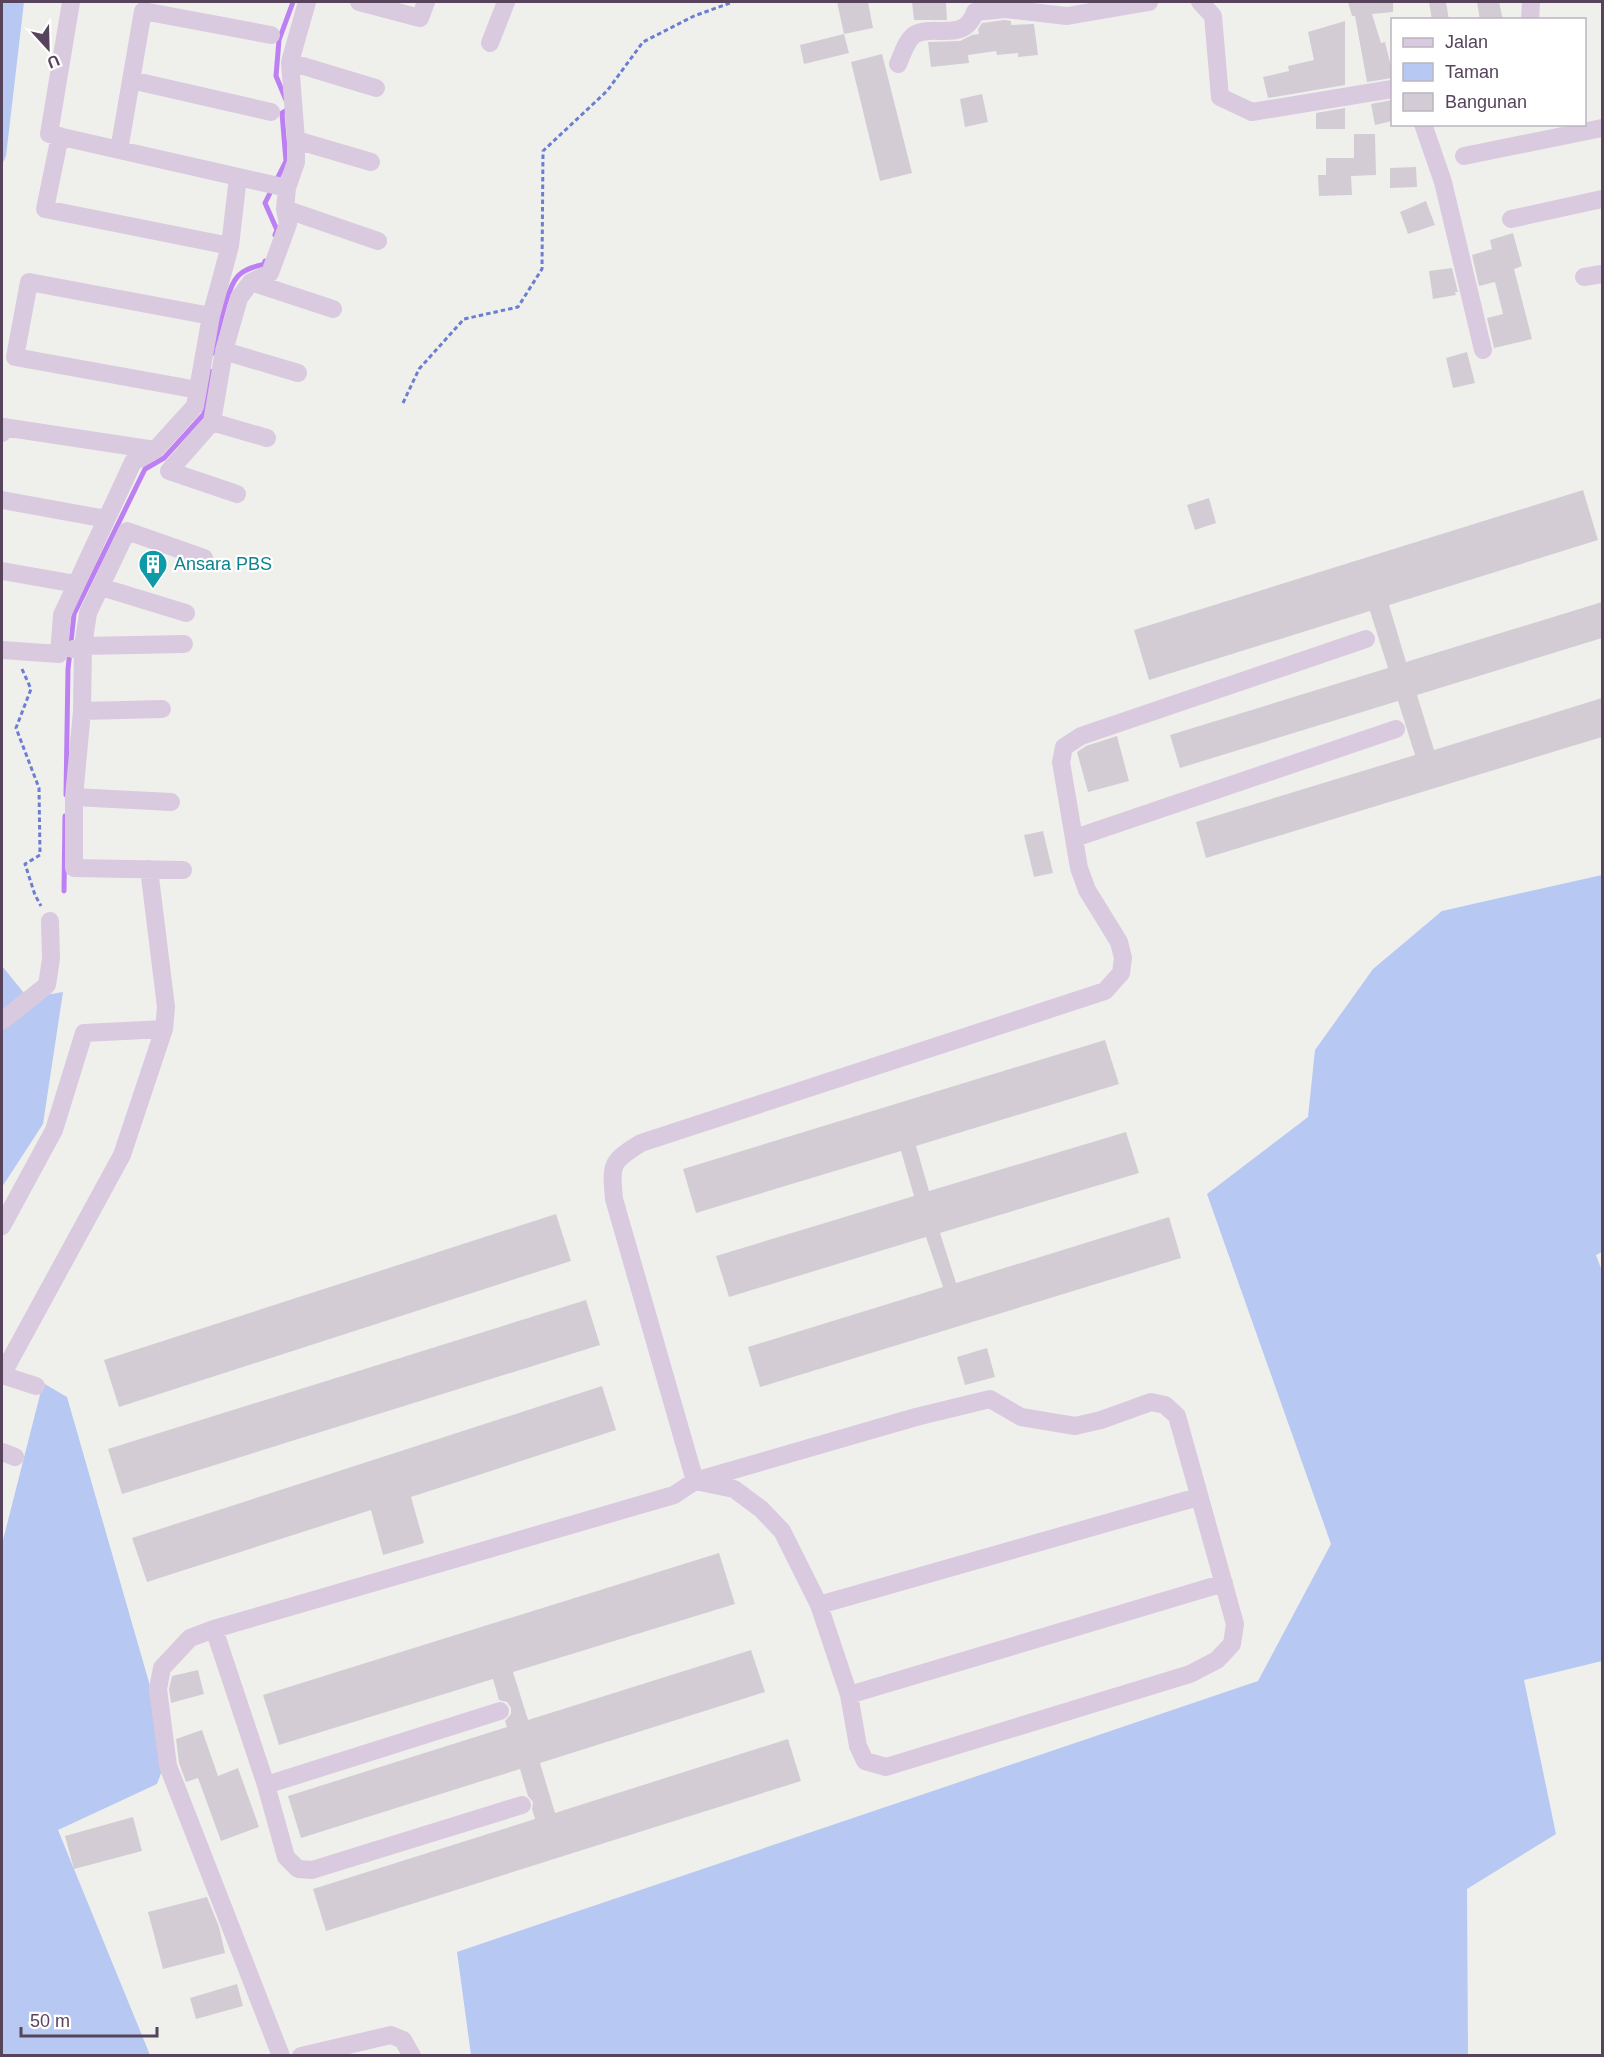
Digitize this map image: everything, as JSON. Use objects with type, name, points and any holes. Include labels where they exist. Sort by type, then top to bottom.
[{"type":"street","points":[[70,2],[49,134],[287,188]]},
{"type":"street","points":[[237,494],[170,471],[212,422],[224,351],[239,298],[251,282],[270,273],[288,224],[285,209],[287,188],[296,162],[290,62],[307,2]]},
{"type":"street","points":[[369,3],[420,18],[426,2]]},
{"type":"street","points":[[489,43],[506,2]]},
{"type":"street","points":[[898,64],[909,41],[916,34],[963,28],[972,22],[974,7],[1067,15],[1149,2]]},
{"type":"street","points":[[1200,2],[1213,16],[1220,97],[1252,112],[1391,89]]},
{"type":"street","points":[[1530,18],[1531,2]]},
{"type":"street","points":[[119,150],[143,11],[271,35]]},
{"type":"street","points":[[290,62],[376,88]]},
{"type":"street","points":[[131,80],[271,112]]},
{"type":"street","points":[[1424,126],[1443,182],[1483,350]]},
{"type":"street","points":[[1464,156],[1602,128]]},
{"type":"street","points":[[60,136],[45,209],[230,246]]},
{"type":"street","points":[[296,140],[371,162]]},
{"type":"street","points":[[58,654],[62,615],[133,462],[155,450],[195,406],[211,316],[230,246],[238,177]]},
{"type":"street","points":[[1511,219],[1602,198]]},
{"type":"street","points":[[285,209],[378,241]]},
{"type":"street","points":[[198,390],[15,357],[29,282],[211,316]]},
{"type":"street","points":[[251,282],[333,309]]},
{"type":"street","points":[[224,351],[298,373]]},
{"type":"street","points":[[212,422],[267,438]]},
{"type":"street","points":[[2,433],[3,427],[155,450]]},
{"type":"street","points":[[2,500],[106,519]]},
{"type":"street","points":[[183,870],[74,868],[74,797],[82,711],[83,646],[88,614],[127,531],[204,558]]},
{"type":"street","points":[[2,571],[76,584]]},
{"type":"street","points":[[100,586],[186,614]]},
{"type":"street","points":[[695,1481],[614,1199],[611,1170],[622,1155],[640,1143],[1105,992],[1121,973],[1124,958],[1119,942],[1087,890],[1079,868],[1061,762],[1064,747],[1081,736],[1366,639]]},
{"type":"street","points":[[4,650],[58,654],[83,646],[184,644]]},
{"type":"street","points":[[82,711],[162,709]]},
{"type":"street","points":[[1075,837],[1396,729]]},
{"type":"street","points":[[74,797],[171,802]]},
{"type":"street","points":[[36,1386],[2,1375],[122,1155],[164,1029],[166,1007],[148,869]]},
{"type":"street","points":[[2,1021],[47,985],[51,959],[50,921]]},
{"type":"street","points":[[2,1226],[54,1130],[84,1033],[164,1029]]},
{"type":"street","points":[[281,2055],[168,1766],[158,1689],[162,1668],[190,1638],[214,1629],[674,1495],[695,1481],[916,1417],[990,1399],[1021,1416],[1075,1426],[1101,1420],[1151,1402],[1165,1405],[1177,1416],[1235,1624],[1232,1644],[1217,1660],[1190,1674],[886,1767],[865,1761],[858,1746],[849,1695],[819,1605],[782,1531],[761,1509],[734,1489],[695,1481]]},
{"type":"street","points":[[819,1605],[1198,1497]]},
{"type":"street","points":[[849,1695],[1224,1583]]},
{"type":"street","points":[[214,1629],[266,1785],[286,1857],[298,1869],[312,1870],[522,1805]]},
{"type":"street","points":[[266,1785],[500,1711]]},
{"type":"street","points":[[302,2055],[391,2036],[403,2040],[412,2055]]},
{"type":"path","points":[[403,403],[419,369],[464,319],[518,307],[542,269],[543,151],[607,91],[643,42],[694,16],[733,2]]},
{"type":"path","points":[[4,650],[23,670],[31,689],[16,728],[39,788],[40,855],[26,864],[35,895],[50,921]]},
{"type":"green space","points":[[2,2],[24,2],[6,156],[2,165]]},
{"type":"green space","points":[[1602,875],[1602,1252],[1596,1255],[1602,1271],[1602,1661],[1524,1680],[1556,1834],[1467,1889],[1468,2055],[471,2055],[457,1952],[1258,1681],[1331,1544],[1207,1194],[1308,1117],[1315,1050],[1373,969],[1442,911]]},
{"type":"green space","points":[[2,966],[28,998],[63,992],[43,1124],[2,1187]]},
{"type":"green space","points":[[43,1383],[67,1397],[169,1752],[157,1784],[58,1830],[150,2055],[2,2056],[2,1544]]},
{"type":"building","points":[[837,2],[868,2],[873,28],[844,34]]},
{"type":"building","points":[[912,2],[946,2],[947,20],[914,20]]},
{"type":"building","points":[[1348,2],[1393,2],[1393,12],[1372,14],[1381,43],[1385,42],[1391,66],[1391,78],[1367,82],[1355,16],[1352,16]]},
{"type":"building","points":[[1429,2],[1446,2],[1449,18],[1432,18]]},
{"type":"building","points":[[1477,2],[1499,2],[1503,18],[1480,18]]},
{"type":"building","points":[[1011,21],[1011,25],[1034,24],[1038,55],[1018,57],[1018,53],[997,55],[996,51],[968,55],[969,63],[931,67],[928,42],[960,41],[979,34],[978,29],[982,23]]},
{"type":"building","points":[[1345,21],[1345,85],[1268,98],[1263,77],[1289,71],[1288,66],[1314,60],[1308,32]]},
{"type":"building","points":[[844,34],[849,53],[804,64],[800,45]]},
{"type":"building","points":[[882,54],[912,173],[880,181],[851,62]]},
{"type":"building","points":[[982,94],[988,122],[965,127],[960,99]]},
{"type":"building","points":[[1391,100],[1391,121],[1375,125],[1371,104]]},
{"type":"building","points":[[1345,108],[1345,129],[1316,129],[1316,113]]},
{"type":"building","points":[[1354,134],[1375,134],[1376,175],[1351,176],[1352,195],[1319,196],[1318,175],[1326,175],[1326,158],[1354,158]]},
{"type":"building","points":[[1416,167],[1417,187],[1390,188],[1390,168]]},
{"type":"building","points":[[1426,201],[1435,225],[1408,234],[1400,212]]},
{"type":"building","points":[[1513,233],[1522,266],[1514,269],[1532,339],[1494,348],[1487,318],[1503,314],[1495,282],[1479,286],[1472,255],[1492,249],[1490,240]]},
{"type":"building","points":[[1452,268],[1458,292],[1455,292],[1456,295],[1433,299],[1429,271]]},
{"type":"building","points":[[1467,352],[1475,383],[1453,388],[1446,358]]},
{"type":"building","points":[[1583,490],[1598,540],[1389,605],[1406,662],[1602,602],[1602,638],[1417,695],[1434,750],[1602,698],[1602,737],[1206,858],[1196,822],[1415,755],[1398,701],[1180,768],[1170,735],[1388,668],[1370,611],[1149,680],[1134,630]]},
{"type":"building","points":[[1209,498],[1216,523],[1195,530],[1187,505]]},
{"type":"building","points":[[1117,736],[1129,781],[1088,792],[1077,752],[1086,746]]},
{"type":"building","points":[[1043,831],[1053,873],[1034,877],[1024,835]]},
{"type":"building","points":[[1105,1040],[1119,1084],[916,1146],[929,1191],[1126,1132],[1139,1173],[940,1233],[956,1283],[1169,1217],[1181,1258],[760,1387],[748,1347],[943,1287],[926,1237],[729,1297],[716,1256],[914,1196],[901,1151],[696,1213],[683,1169]]},
{"type":"building","points":[[556,1214],[571,1261],[119,1407],[104,1360]]},
{"type":"building","points":[[586,1300],[600,1345],[122,1494],[108,1449]]},
{"type":"building","points":[[987,1348],[995,1377],[965,1385],[957,1357]]},
{"type":"building","points":[[602,1386],[616,1430],[411,1497],[424,1543],[383,1555],[371,1510],[147,1582],[132,1538]]},
{"type":"building","points":[[719,1553],[735,1604],[513,1672],[528,1720],[751,1650],[765,1692],[540,1763],[555,1813],[788,1739],[801,1781],[326,1931],[313,1889],[535,1819],[532,1809],[533,1802],[528,1796],[520,1769],[301,1838],[288,1796],[507,1727],[505,1721],[511,1714],[511,1708],[507,1702],[499,1700],[493,1679],[279,1745],[263,1695]]},
{"type":"building","points":[[198,1670],[204,1694],[171,1703],[169,1689],[172,1676]]},
{"type":"building","points":[[202,1730],[218,1776],[238,1768],[259,1827],[221,1841],[198,1778],[186,1782],[179,1763],[176,1739]]},
{"type":"building","points":[[133,1817],[142,1851],[74,1869],[65,1836]]},
{"type":"building","points":[[207,1897],[219,1927],[225,1953],[163,1969],[148,1912]]},
{"type":"building","points":[[237,1984],[243,2006],[196,2019],[190,1998]]},
{"type":"waterway","points":[[286,100],[276,76],[279,40],[293,2]]},
{"type":"waterway","points":[[275,235],[277,230],[265,203],[286,161],[282,113],[289,109]]},
{"type":"waterway","points":[[213,353],[226,301],[234,282],[243,272],[264,264],[265,261]]},
{"type":"waterway","points":[[66,795],[68,669],[74,614],[145,469],[164,458],[204,414],[210,371]]},
{"type":"waterway","points":[[64,891],[65,816]]},
{"type":"place","name":"Ansara PBS","points":[[153,590]]}]
